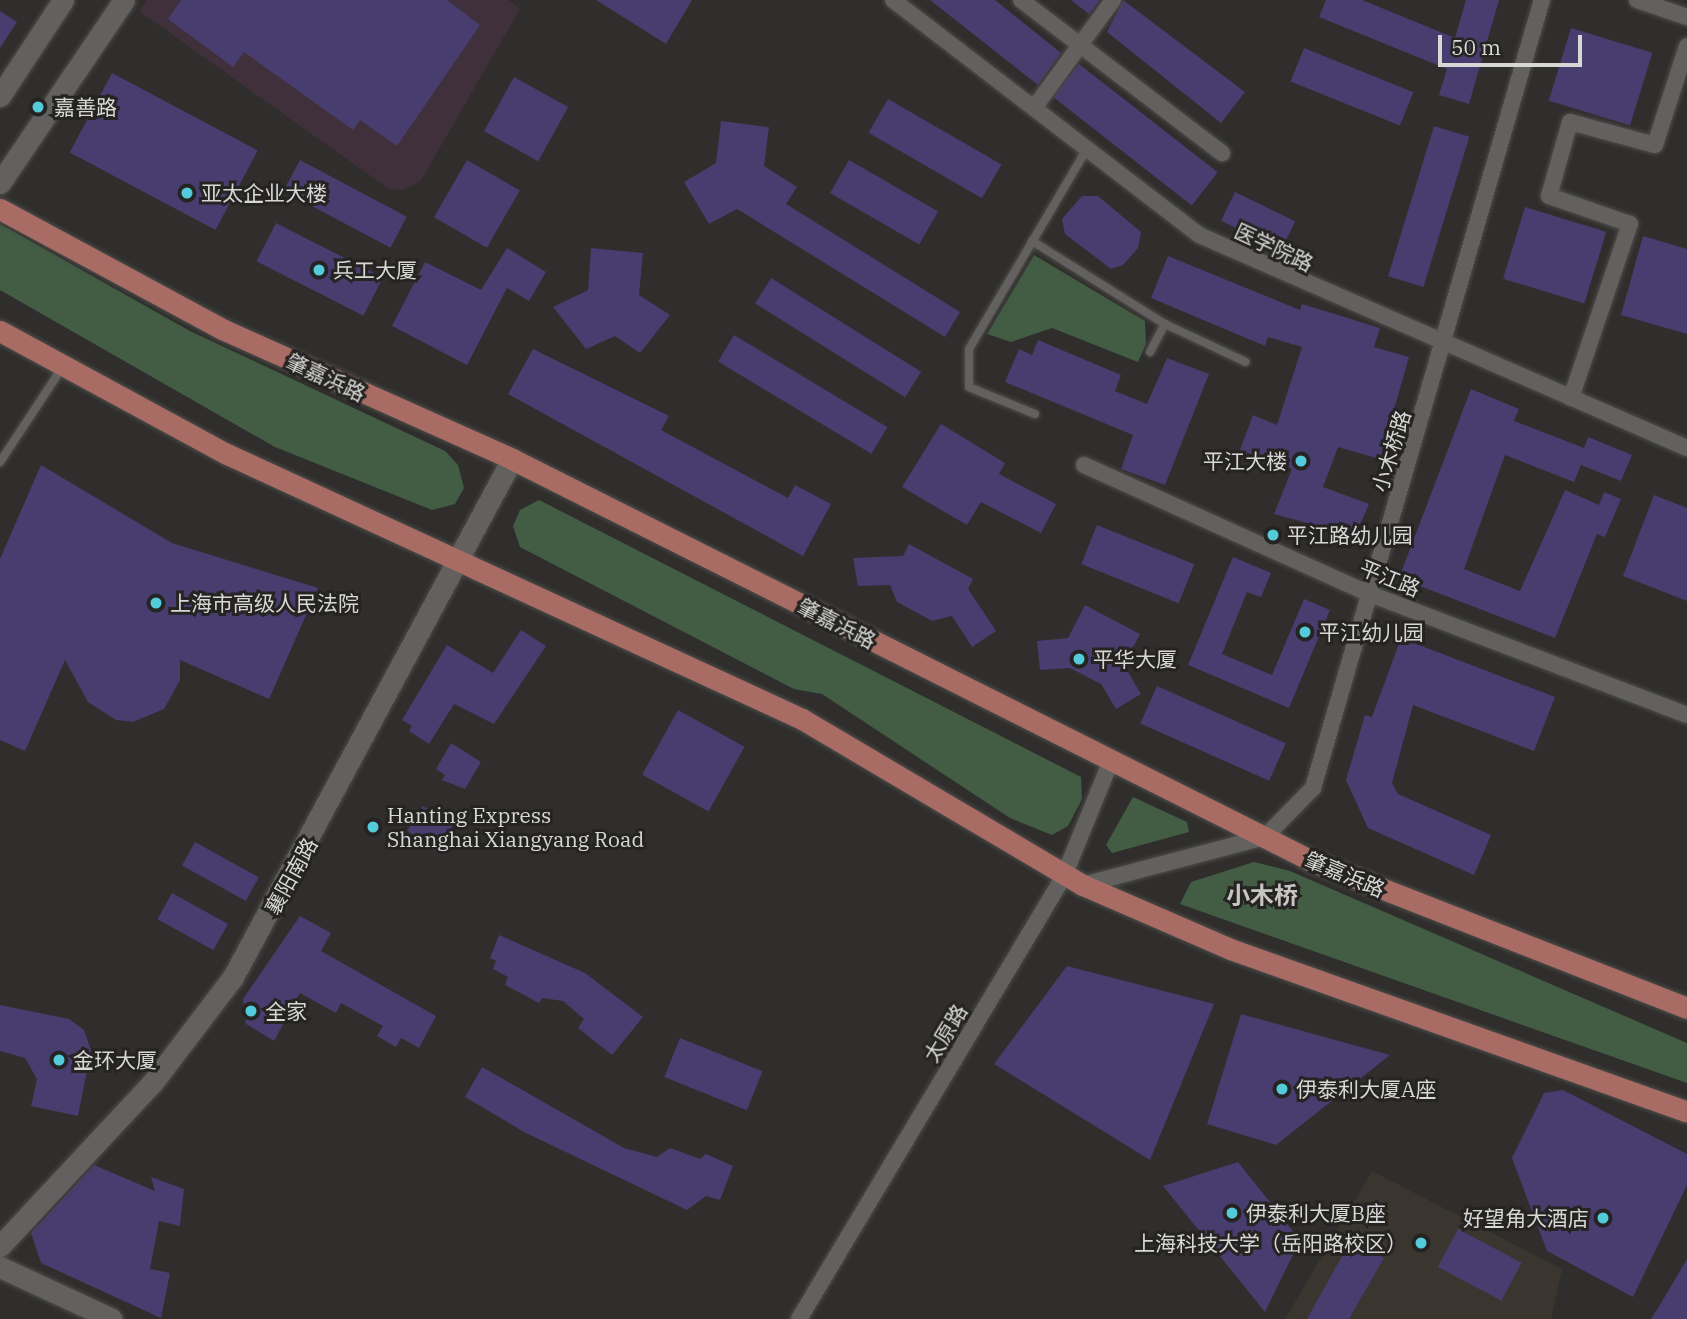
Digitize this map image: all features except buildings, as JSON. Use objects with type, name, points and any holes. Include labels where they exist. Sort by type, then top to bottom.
[{"type":"main road","name":"肇嘉浜路","points":[[0,209],[222,328],[512,459],[1265,837],[1687,1008]]},
{"type":"main road","points":[[0,331],[62,368],[227,454],[461,558],[802,719],[1073,880],[1230,948],[1687,1112]]},
{"type":"street","points":[[0,96],[63,0]]},
{"type":"street","points":[[0,183],[124,0]]},
{"type":"street","name":"医学院路","points":[[894,0],[1199,234],[1687,448]]},
{"type":"street","points":[[1021,0],[1222,153]]},
{"type":"street","points":[[1034,108],[1113,0]]},
{"type":"street","name":"小木桥路","points":[[1265,837],[1313,789],[1445,344],[1542,0]]},
{"type":"street","points":[[1637,0],[1687,17]]},
{"type":"street","points":[[1571,398],[1630,224],[1549,196],[1570,122],[1655,145],[1687,46]]},
{"type":"street","name":"襄阳南路","points":[[0,1245],[153,1082],[233,977],[512,459]]},
{"type":"street","name":"平江路","points":[[1084,465],[1370,594],[1687,715]]},
{"type":"street","name":"太原路","points":[[799,1319],[1073,880],[1111,761]]},
{"type":"street","points":[[1073,880],[1265,837]]},
{"type":"street","points":[[0,1268],[112,1319]]},
{"type":"lane","points":[[1035,414],[969,387],[969,349],[1087,149]]},
{"type":"lane","points":[[1032,241],[1165,324],[1245,362]]},
{"type":"lane","points":[[1150,352],[1165,324]]},
{"type":"lane","points":[[0,462],[62,368]]},
{"type":"shaded area","points":[[147,0],[508,0],[520,9],[420,182],[402,190],[389,189],[139,11]]},
{"type":"shaded area","name":"上海科技大学（岳阳路校区）","points":[[1372,1171],[1562,1269],[1551,1319],[1285,1319]]},
{"type":"green space","points":[[0,224],[190,331],[445,451],[458,465],[464,488],[455,504],[432,510],[275,447],[0,290]]},
{"type":"green space","points":[[1034,255],[1145,321],[1146,344],[1138,362],[1052,328],[1011,342],[987,334]]},
{"type":"green space","points":[[539,500],[1081,777],[1082,799],[1068,826],[1052,835],[1010,818],[822,694],[794,689],[520,547],[513,526],[520,510]]},
{"type":"green space","points":[[1133,797],[1187,822],[1189,832],[1112,853],[1106,845]]},
{"type":"green space","points":[[1254,862],[1290,871],[1687,1043],[1687,1083],[1180,904],[1191,882]]},
{"type":"place","name":"嘉善路","points":[[38,107]]},
{"type":"place","name":"亚太企业大楼","points":[[187,193]]},
{"type":"place","name":"兵工大厦","points":[[319,270]]},
{"type":"place","name":"平江大楼","points":[[1301,461]]},
{"type":"place","name":"平江路幼儿园","points":[[1273,535]]},
{"type":"place","name":"上海市高级人民法院","points":[[156,603]]},
{"type":"place","name":"平江幼儿园","points":[[1305,632]]},
{"type":"place","name":"平华大厦","points":[[1079,659]]},
{"type":"place","name":"Hanting Express Shanghai Xiangyang Road","points":[[373,827]]},
{"type":"place","name":"全家","points":[[251,1011]]},
{"type":"place","name":"金环大厦","points":[[59,1060]]},
{"type":"place","name":"伊泰利大厦A座","points":[[1282,1089]]},
{"type":"place","name":"伊泰利大厦B座","points":[[1232,1213]]},
{"type":"place","name":"好望角大酒店","points":[[1603,1218]]},
{"type":"place","name":"上海科技大学（岳阳路校区）","points":[[1421,1243]]},
{"type":"district","name":"小木桥","points":[[1262,896]]}]
